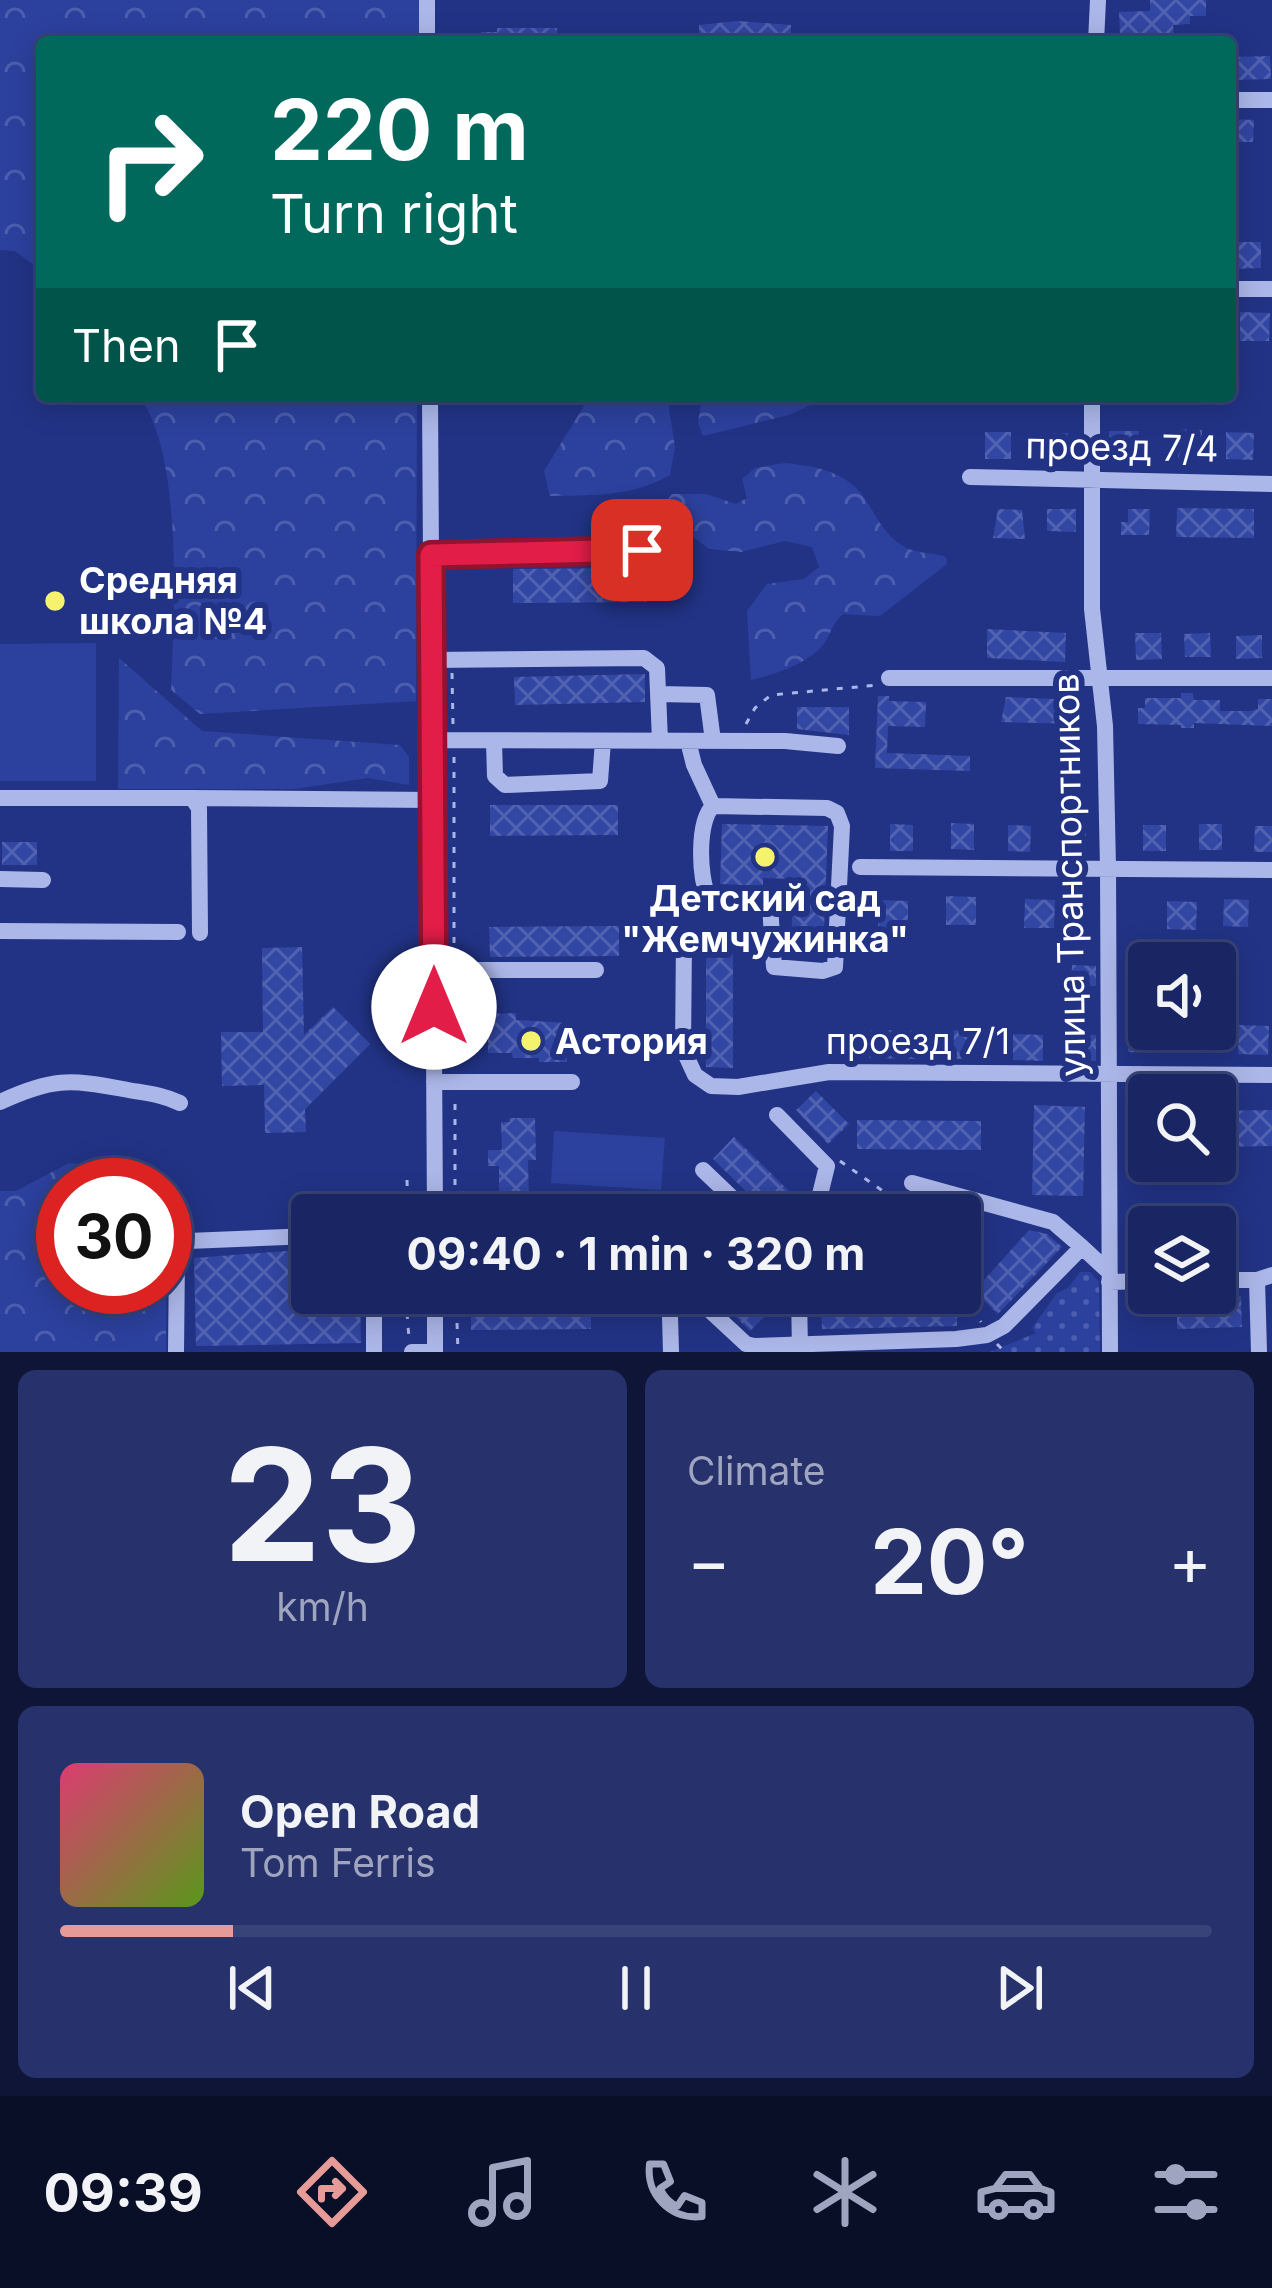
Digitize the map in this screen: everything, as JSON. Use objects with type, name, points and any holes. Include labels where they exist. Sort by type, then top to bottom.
[{"type":"street","points":[[427,0],[427,36]]},
{"type":"street","points":[[1096,36],[1098,0]]},
{"type":"street","points":[[1236,100],[1272,100]]},
{"type":"street","points":[[1236,289],[1272,289]]},
{"type":"street","points":[[430,402],[434,1194]]},
{"type":"street","name":"улица Транспортников","points":[[1092,402],[1092,609],[1101,678],[1108,867],[1110,1352]]},
{"type":"street","name":"проезд 7/4","points":[[970,477],[1272,484]]},
{"type":"street","points":[[431,555],[642,550]]},
{"type":"street","points":[[432,659],[644,658],[657,668],[661,741]]},
{"type":"street","points":[[889,678],[1272,678]]},
{"type":"street","points":[[659,694],[706,695],[713,741]]},
{"type":"street","points":[[434,740],[838,746]]},
{"type":"street","points":[[494,741],[495,776],[506,785],[600,781],[603,741]]},
{"type":"street","points":[[688,741],[713,806]]},
{"type":"street","points":[[0,797],[434,800]]},
{"type":"street","points":[[192,798],[199,808],[200,932]]},
{"type":"street","points":[[713,806],[827,808],[837,813],[842,826],[836,967],[823,971],[774,967],[770,905],[758,899],[708,896],[703,885],[704,818],[713,806]]},
{"type":"street","points":[[860,867],[1272,870]]},
{"type":"street","points":[[0,879],[43,880]]},
{"type":"street","points":[[0,931],[178,932]]},
{"type":"street","name":"проезд 7/1","points":[[684,940],[682,1049],[689,1068],[702,1081],[722,1088],[829,1072],[1272,1075]]},
{"type":"street","points":[[434,970],[596,970]]},
{"type":"street","points":[[393,1044],[434,1044]]},
{"type":"street","points":[[0,1102],[41,1085],[87,1081],[180,1103]]},
{"type":"street","points":[[434,1082],[572,1082]]},
{"type":"street","points":[[777,1115],[827,1166],[820,1194]]},
{"type":"street","points":[[703,1170],[728,1194]]},
{"type":"street","points":[[912,1184],[1052,1222],[1109,1277],[1128,1279]]},
{"type":"street","points":[[176,1352],[181,1245],[291,1237]]},
{"type":"street","points":[[714,1314],[746,1344],[800,1348],[987,1334],[1004,1326],[1082,1247]]},
{"type":"street","points":[[1264,1277],[1258,1351],[1272,1350]]},
{"type":"street","points":[[374,1314],[374,1352]]},
{"type":"street","points":[[410,1352],[435,1352],[435,1314]]},
{"type":"street","points":[[800,1314],[800,1348]]},
{"type":"street","points":[[670,1316],[671,1352]]},
{"type":"path","points":[[452,659],[455,1194]]},
{"type":"path","points":[[743,727],[755,707],[771,695],[876,686],[889,678]]},
{"type":"path","points":[[841,1161],[887,1194]]},
{"type":"path","points":[[407,1180],[407,1194]]},
{"type":"path","points":[[405,1314],[410,1352]]},
{"type":"path","points":[[457,1314],[458,1352]]},
{"type":"path","points":[[977,1314],[987,1334]]},
{"type":"green space","points":[[0,0],[419,0],[419,36],[36,36],[36,267],[15,251],[0,250]]},
{"type":"green space","points":[[142,402],[417,402],[416,701],[200,714],[171,690],[173,538],[170,496],[153,423]]},
{"type":"green space","points":[[586,402],[668,402],[675,447],[670,475],[627,491],[550,496],[544,471]]},
{"type":"green space","points":[[701,402],[817,402],[789,415],[703,436],[698,423]]},
{"type":"green space","points":[[786,463],[842,478],[858,490],[893,539],[911,550],[946,557],[947,564],[880,616],[843,614],[808,658],[751,680],[747,611],[767,584],[804,579],[819,567],[812,547],[785,541],[741,552],[709,549],[679,526],[668,499],[672,494],[706,494],[736,504],[747,498],[742,479],[755,468]]},
{"type":"green space","points":[[96,643],[96,781],[0,781],[0,644]]},
{"type":"green space","points":[[119,658],[202,731],[400,745],[409,757],[409,785],[368,778],[294,789],[118,789]]},
{"type":"green space","points":[[554,1131],[665,1138],[661,1190],[551,1183]]},
{"type":"green space","points":[[36,1180],[36,1314],[166,1314],[166,1352],[0,1352],[0,1191],[16,1191]]},
{"type":"green space","points":[[1080,1272],[1090,1272],[1099,1282],[1100,1352],[990,1352],[1036,1333],[1032,1328],[1057,1293],[1068,1288]]},
{"type":"building","points":[[1150,0],[1206,0],[1206,16],[1190,16],[1190,24],[1173,25],[1174,36],[1120,36],[1119,12],[1150,11]]},
{"type":"building","points":[[738,21],[791,25],[791,36],[699,36],[699,25]]},
{"type":"building","points":[[497,28],[557,28],[557,36],[481,36],[481,32],[497,32]]},
{"type":"building","points":[[1270,56],[1271,79],[1236,80],[1236,57]]},
{"type":"building","points":[[1236,119],[1254,120],[1253,142],[1236,142]]},
{"type":"building","points":[[1236,242],[1261,242],[1261,268],[1236,269]]},
{"type":"building","points":[[1240,312],[1270,313],[1269,341],[1240,341]]},
{"type":"building","points":[[1179,429],[1202,430],[1201,458],[1178,458]]},
{"type":"building","points":[[1109,431],[1139,431],[1139,460],[1109,459]]},
{"type":"building","points":[[985,432],[1011,432],[1011,459],[985,459]]},
{"type":"building","points":[[1226,432],[1254,433],[1253,460],[1226,459]]},
{"type":"building","points":[[1068,433],[1068,458],[1040,458],[1040,434]]},
{"type":"building","points":[[1177,508],[1254,509],[1254,538],[1176,537]]},
{"type":"building","points":[[998,509],[1022,510],[1025,539],[993,538]]},
{"type":"building","points":[[1047,509],[1076,509],[1076,532],[1047,531]]},
{"type":"building","points":[[1128,509],[1150,509],[1149,535],[1121,535]]},
{"type":"building","points":[[645,568],[646,602],[513,603],[513,569]]},
{"type":"building","points":[[987,629],[1066,633],[1065,662],[987,658]]},
{"type":"building","points":[[1135,633],[1161,633],[1162,659],[1136,660]]},
{"type":"building","points":[[1210,633],[1211,657],[1185,657],[1184,634]]},
{"type":"building","points":[[1262,635],[1262,658],[1236,659],[1236,636]]},
{"type":"building","points":[[645,674],[645,702],[515,705],[514,677]]},
{"type":"building","points":[[1181,693],[1193,693],[1194,700],[1220,700],[1220,711],[1251,711],[1258,709],[1258,699],[1272,699],[1272,726],[1138,724],[1138,708],[1145,708],[1145,698],[1181,698]]},
{"type":"building","points":[[878,696],[926,702],[925,727],[888,726],[887,753],[970,756],[970,771],[875,768]]},
{"type":"building","points":[[1006,697],[1079,700],[1079,724],[1001,722]]},
{"type":"building","points":[[797,707],[849,707],[849,735],[797,729]]},
{"type":"building","points":[[490,805],[618,805],[618,835],[490,836]]},
{"type":"building","points":[[951,823],[974,824],[974,850],[951,849]]},
{"type":"building","points":[[722,824],[828,826],[823,957],[791,956],[793,879],[763,878],[763,886],[720,884]]},
{"type":"building","points":[[890,824],[913,825],[913,851],[890,851]]},
{"type":"building","points":[[1199,824],[1222,824],[1222,850],[1199,850]]},
{"type":"building","points":[[1008,825],[1031,826],[1030,852],[1008,851]]},
{"type":"building","points":[[1143,825],[1166,825],[1166,851],[1143,851]]},
{"type":"building","points":[[1255,826],[1272,826],[1272,852],[1254,852]]},
{"type":"building","points":[[1064,827],[1086,827],[1086,853],[1063,853]]},
{"type":"building","points":[[2,842],[37,842],[37,865],[2,865]]},
{"type":"building","points":[[946,896],[976,897],[976,925],[946,925]]},
{"type":"building","points":[[1025,899],[1055,900],[1054,928],[1024,928]]},
{"type":"building","points":[[1224,899],[1249,900],[1248,927],[1223,926]]},
{"type":"building","points":[[879,900],[908,901],[908,929],[878,928]]},
{"type":"building","points":[[1167,901],[1197,902],[1196,930],[1167,929]]},
{"type":"building","points":[[619,926],[619,956],[490,957],[489,927]]},
{"type":"building","points":[[706,938],[733,938],[733,1068],[706,1067]]},
{"type":"building","points":[[302,947],[304,1035],[333,1007],[370,1044],[305,1109],[306,1132],[265,1133],[264,1085],[222,1086],[221,1032],[263,1032],[262,948]]},
{"type":"building","points":[[1072,965],[1096,966],[1096,986],[1071,986]]},
{"type":"building","name":"Астория","points":[[516,1013],[516,1020],[568,1023],[573,1049],[567,1050],[567,1062],[488,1053],[488,1014]]},
{"type":"building","points":[[1239,1025],[1269,1026],[1268,1055],[1238,1054]]},
{"type":"building","points":[[870,1030],[919,1031],[919,1059],[869,1058]]},
{"type":"building","points":[[941,1030],[971,1031],[970,1059],[940,1059]]},
{"type":"building","points":[[1013,1034],[1043,1035],[1043,1061],[1013,1060]]},
{"type":"building","points":[[1069,1034],[1096,1035],[1096,1061],[1069,1061]]},
{"type":"building","points":[[816,1091],[849,1124],[828,1144],[796,1110]]},
{"type":"building","points":[[1034,1105],[1085,1107],[1083,1196],[1032,1195]]},
{"type":"building","points":[[1272,1110],[1272,1146],[1236,1147],[1236,1111]]},
{"type":"building","points":[[509,1118],[535,1118],[536,1160],[528,1160],[529,1194],[499,1194],[499,1166],[488,1166],[488,1150],[502,1150],[501,1122],[510,1122]]},
{"type":"building","points":[[857,1120],[981,1121],[981,1150],[857,1149]]},
{"type":"building","points":[[734,1137],[792,1194],[749,1194],[713,1159]]},
{"type":"building","points":[[1029,1230],[1047,1234],[1062,1247],[998,1314],[981,1298],[981,1283]]},
{"type":"building","points":[[291,1251],[291,1314],[360,1314],[361,1343],[196,1346],[194,1258]]},
{"type":"building","points":[[1236,1296],[1241,1296],[1242,1327],[1177,1329],[1177,1314],[1236,1314]]},
{"type":"building","points":[[591,1314],[591,1329],[471,1330],[471,1315]]},
{"type":"building","points":[[733,1314],[767,1314],[750,1331]]},
{"type":"building","points":[[821,1314],[957,1314],[957,1326],[822,1329]]},
{"type":"place","name":"Средняя школа №4","points":[[55,601]]},
{"type":"place","name":"Детский сад \"Жемчужинка\"","points":[[765,857]]},
{"type":"place","name":"Астория","points":[[531,1041]]},
{"type":"route","points":[[434,1007],[431,555],[642,550]]}]
